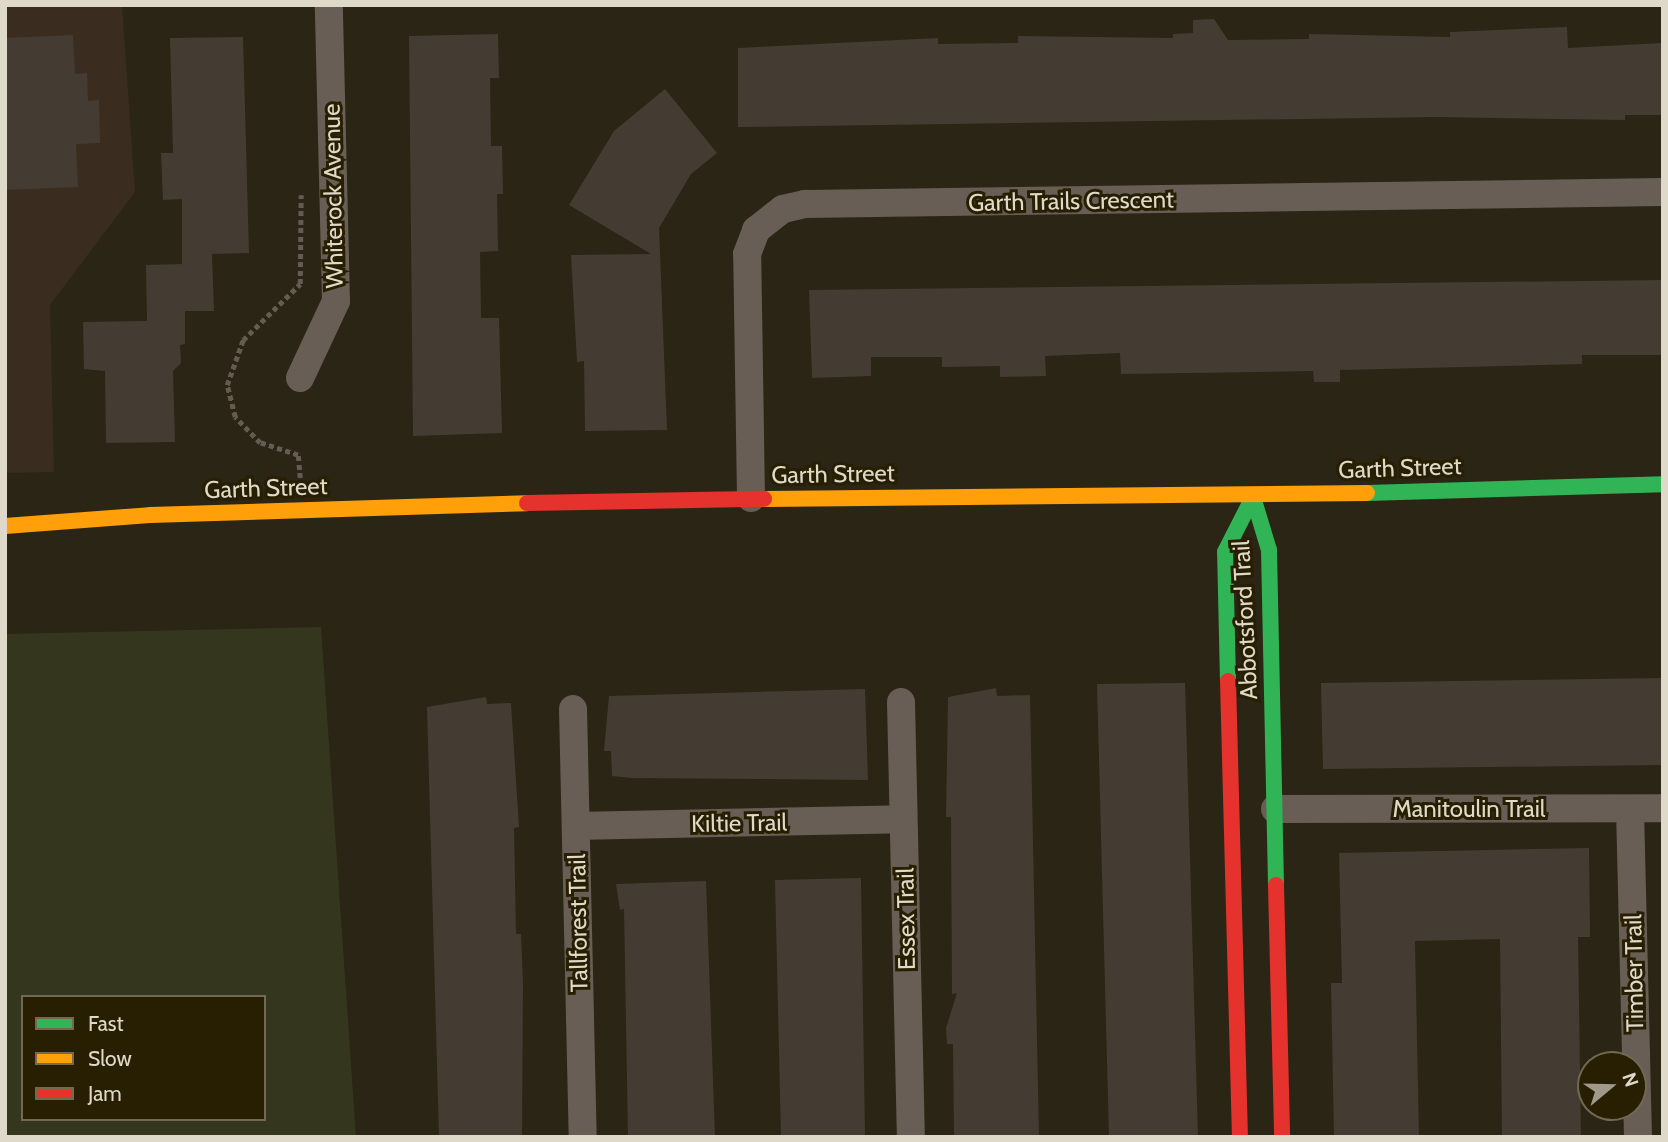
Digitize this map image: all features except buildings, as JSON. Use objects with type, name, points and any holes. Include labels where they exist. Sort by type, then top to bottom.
[{"type":"street","name":"Whiterock Avenue","points":[[300,378],[336,301],[329,5]]},
{"type":"street","name":"Garth Trails Crescent","points":[[751,498],[747,254],[756,230],[783,209],[805,204],[1663,192]]},
{"type":"street","name":"Garth Street","points":[[5,526],[301,509],[751,498],[1253,497],[1663,484]]},
{"type":"street","name":"Abbotsford Trail","points":[[1253,497],[1269,550],[1282,1137]]},
{"type":"street","name":"Abbotsford Trail","points":[[1240,1137],[1225,552],[1253,497]]},
{"type":"street","name":"Essex Trail","points":[[901,702],[911,1137]]},
{"type":"street","name":"Tallforest Trail","points":[[573,709],[583,1137]]},
{"type":"street","name":"Manitoulin Trail","points":[[1275,810],[1663,808]]},
{"type":"street","name":"Timber Trail","points":[[1630,809],[1638,1137]]},
{"type":"street","name":"Kiltie Trail","points":[[576,826],[903,819]]},
{"type":"path","points":[[300,479],[298,455],[260,443],[235,418],[227,385],[243,340],[300,284],[301,192]]},
{"type":"shaded area","points":[[5,5],[122,5],[135,192],[50,305],[54,472],[5,473]]},
{"type":"green space","points":[[321,627],[356,1137],[5,1137],[5,634]]},
{"type":"traffic: fast","points":[[1367,493],[1663,484]]},
{"type":"traffic: fast","points":[[1228,681],[1225,552],[1253,497],[1269,550],[1276,885]]},
{"type":"traffic: slow","points":[[764,499],[1367,493]]},
{"type":"traffic: slow","points":[[5,526],[150,515],[527,503]]},
{"type":"traffic: jam","points":[[527,503],[764,499]]},
{"type":"traffic: jam","points":[[1228,681],[1240,1137]]},
{"type":"traffic: jam","points":[[1276,885],[1282,1137]]}]
